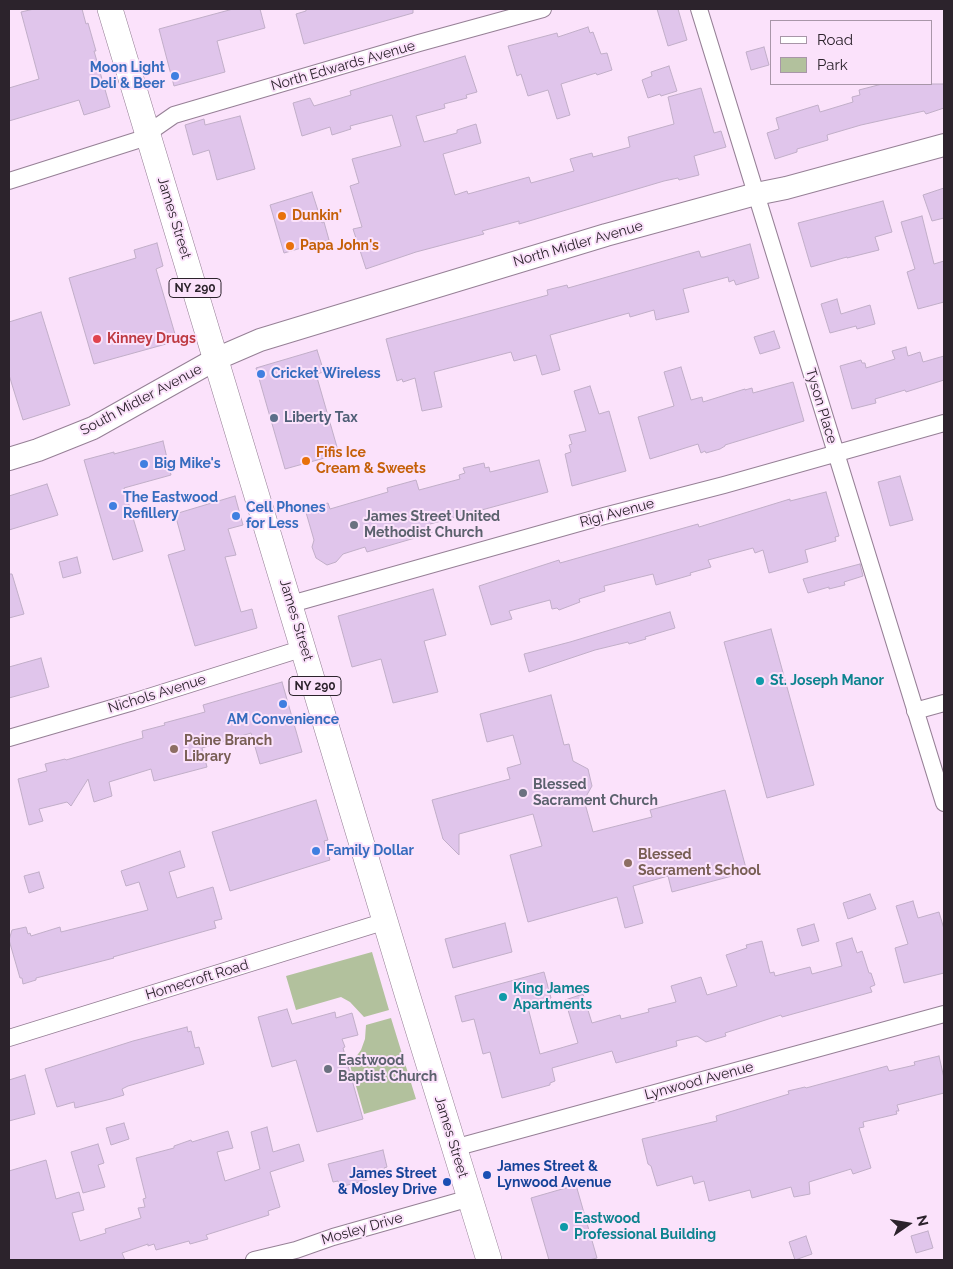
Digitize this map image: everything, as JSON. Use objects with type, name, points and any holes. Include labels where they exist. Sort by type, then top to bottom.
[{"type":"main road","name":"James Street","points":[[110,9],[489,1260]]},
{"type":"main road","name":"North Midler Avenue","points":[[216,359],[260,340],[606,235],[944,145]]},
{"type":"main road","name":"South Midler Avenue","points":[[9,459],[38,450],[93,428],[216,359]]},
{"type":"street","name":"North Edwards Avenue","points":[[9,181],[138,140],[174,115],[543,9]]},
{"type":"street","name":"Tyson Place","points":[[699,9],[944,803]]},
{"type":"street","name":"Rigi Avenue","points":[[291,604],[944,423]]},
{"type":"street","name":"Nichols Avenue","points":[[9,738],[133,702],[304,648]]},
{"type":"street","points":[[915,711],[944,703]]},
{"type":"street","name":"Homecroft Road","points":[[9,1038],[386,922]]},
{"type":"street","name":"Lynwood Avenue","points":[[454,1148],[944,1014]]},
{"type":"street","name":"Mosley Drive","points":[[254,1260],[296,1250],[334,1237],[470,1198]]},
{"type":"green space","points":[[372,952],[389,1010],[364,1017],[350,1002],[341,997],[296,1010],[286,976]]},
{"type":"green space","points":[[391,1018],[416,1099],[364,1114],[350,1065],[361,1050],[365,1039],[366,1025]]},
{"type":"building","points":[[34,9],[82,9],[96,51],[94,51],[110,107],[84,115],[79,100],[9,121],[9,88],[39,79],[21,12]]},
{"type":"building","points":[[233,9],[260,9],[265,28],[217,41],[225,72],[174,86],[159,29]]},
{"type":"building","points":[[306,9],[413,9],[413,13],[304,44],[296,14],[306,11]]},
{"type":"building","points":[[657,9],[678,9],[687,40],[668,46]]},
{"type":"building","points":[[588,27],[590,33],[593,32],[601,54],[607,53],[612,70],[561,84],[570,115],[557,119],[548,90],[528,96],[521,74],[517,76],[508,46],[557,33],[558,37]]},
{"type":"building","points":[[764,47],[769,65],[751,70],[746,52]]},
{"type":"building","points":[[465,56],[477,92],[466,95],[467,98],[444,104],[445,108],[416,116],[424,142],[457,133],[457,130],[476,124],[481,143],[443,154],[455,195],[467,191],[468,194],[529,177],[531,183],[574,171],[570,159],[592,153],[593,157],[630,147],[628,137],[674,124],[668,97],[701,88],[714,133],[721,131],[726,147],[694,156],[699,175],[679,180],[678,178],[664,181],[519,224],[519,221],[482,231],[484,234],[416,252],[366,269],[353,229],[362,227],[350,186],[359,183],[352,159],[401,146],[392,115],[350,126],[351,129],[332,135],[330,127],[302,136],[293,103],[310,98],[314,106],[351,95],[350,91]]},
{"type":"building","points":[[669,66],[677,91],[648,98],[642,80],[652,76],[651,72]]},
{"type":"building","points":[[944,84],[944,108],[926,114],[924,111],[861,125],[827,135],[828,140],[797,149],[797,152],[775,159],[767,133],[779,129],[776,118],[818,105],[820,112],[853,102],[852,97],[860,95],[859,90],[878,85]]},
{"type":"building","points":[[240,116],[255,169],[217,180],[209,150],[193,155],[185,125],[204,119],[205,125]]},
{"type":"building","points":[[944,188],[944,218],[932,221],[923,195]]},
{"type":"building","points":[[312,192],[329,240],[284,253],[270,205]]},
{"type":"building","points":[[883,201],[892,232],[875,237],[879,250],[811,267],[798,223]]},
{"type":"building","points":[[922,216],[934,264],[944,261],[944,302],[918,309],[907,272],[915,269],[901,222]]},
{"type":"building","name":"Kinney Drugs","points":[[157,243],[163,266],[156,269],[177,341],[94,364],[69,278],[136,258],[134,250]]},
{"type":"building","points":[[750,244],[759,278],[736,285],[734,280],[729,282],[728,277],[683,289],[689,312],[656,320],[654,310],[630,317],[629,313],[550,335],[560,370],[542,375],[536,355],[514,361],[511,352],[434,372],[442,407],[422,411],[415,378],[403,382],[402,379],[397,381],[386,339],[548,295],[547,290],[567,285],[568,288],[699,251],[701,257],[704,257]]},
{"type":"building","points":[[837,299],[841,314],[870,305],[875,324],[857,329],[856,326],[830,333],[821,304]]},
{"type":"building","points":[[41,312],[70,405],[23,420],[9,375],[9,322]]},
{"type":"building","points":[[774,331],[780,348],[760,354],[754,337]]},
{"type":"building","points":[[906,347],[908,356],[920,352],[923,362],[944,356],[944,380],[875,399],[876,403],[852,409],[840,366],[861,360],[862,363],[865,363],[866,368],[895,359],[892,351]]},
{"type":"building","points":[[317,350],[324,372],[316,374],[339,454],[285,469],[256,368]]},
{"type":"building","points":[[681,367],[691,400],[702,397],[703,402],[745,389],[752,388],[753,393],[793,382],[804,421],[725,445],[720,449],[706,453],[705,451],[701,453],[698,444],[650,459],[638,417],[674,406],[664,372]]},
{"type":"building","points":[[590,386],[599,414],[609,411],[626,471],[572,486],[565,454],[571,452],[569,445],[572,444],[569,435],[586,431],[574,391]]},
{"type":"building","name":"The Eastwood Refillery","points":[[163,441],[171,475],[124,488],[143,551],[113,560],[84,460]]},
{"type":"building","points":[[539,460],[548,492],[430,524],[432,533],[367,552],[365,547],[343,554],[336,562],[327,565],[316,558],[312,547],[314,540],[305,509],[328,503],[330,509],[388,492],[387,488],[416,480],[419,490],[460,479],[459,475],[465,473],[463,468],[484,463],[485,468],[489,467],[490,472]]},
{"type":"building","points":[[900,476],[913,520],[890,526],[878,482]]},
{"type":"building","points":[[47,484],[58,515],[9,530],[9,496]]},
{"type":"building","points":[[826,492],[839,536],[835,537],[836,541],[805,550],[808,562],[769,573],[763,550],[755,553],[753,548],[708,560],[711,567],[690,573],[691,575],[656,585],[653,574],[604,586],[605,591],[579,599],[580,602],[559,610],[557,608],[552,609],[550,600],[509,611],[512,619],[491,625],[479,586],[559,560],[560,563],[698,524],[699,527],[790,499],[790,501]]},
{"type":"building","points":[[235,496],[243,525],[228,529],[236,555],[225,557],[241,612],[252,609],[257,628],[195,646],[168,555],[185,550],[175,514]]},
{"type":"building","points":[[77,557],[81,573],[63,578],[59,562]]},
{"type":"building","points":[[860,564],[863,576],[844,582],[845,585],[808,593],[803,579]]},
{"type":"building","points":[[9,574],[12,574],[24,614],[9,618]]},
{"type":"building","points":[[433,589],[446,635],[424,641],[438,692],[393,703],[381,659],[352,667],[338,616]]},
{"type":"building","points":[[670,612],[675,628],[645,637],[646,639],[595,650],[529,672],[524,654]]},
{"type":"building","name":"St. Joseph Manor","points":[[771,629],[814,785],[767,798],[724,642]]},
{"type":"building","points":[[41,658],[49,687],[9,698],[9,667]]},
{"type":"building","points":[[282,682],[302,752],[260,764],[251,733],[202,748],[207,767],[154,781],[151,769],[109,782],[112,796],[94,802],[88,779],[71,806],[67,802],[39,809],[43,821],[29,825],[18,779],[47,771],[45,764],[66,760],[143,738],[142,731],[205,712],[203,705]]},
{"type":"building","points":[[551,695],[564,745],[569,744],[573,761],[588,769],[592,786],[584,800],[593,832],[652,817],[650,810],[725,790],[747,872],[672,892],[668,876],[633,886],[643,923],[625,928],[617,897],[528,922],[510,855],[542,846],[533,814],[459,834],[459,855],[443,839],[432,800],[510,779],[507,768],[521,764],[513,735],[487,742],[480,714]]},
{"type":"building","points":[[316,800],[328,840],[324,841],[330,860],[230,891],[212,832]]},
{"type":"building","points":[[180,851],[185,867],[169,872],[177,898],[213,887],[222,919],[214,921],[216,928],[114,958],[36,978],[36,980],[23,984],[9,940],[12,930],[26,927],[28,934],[30,933],[31,936],[60,927],[61,932],[148,910],[139,882],[126,886],[121,871]]},
{"type":"building","points":[[39,872],[44,888],[29,893],[24,876]]},
{"type":"building","points":[[870,894],[876,909],[848,919],[843,903]]},
{"type":"building","points":[[913,901],[918,918],[939,912],[944,929],[944,973],[904,983],[895,948],[908,944],[896,906]]},
{"type":"building","points":[[505,923],[512,952],[453,968],[445,939]]},
{"type":"building","points":[[814,924],[819,941],[802,946],[797,929]]},
{"type":"building","points":[[852,938],[857,953],[862,951],[869,973],[871,973],[875,985],[870,987],[872,992],[782,1017],[781,1015],[725,1033],[726,1036],[706,1042],[697,1036],[676,1041],[677,1046],[616,1063],[612,1051],[552,1068],[555,1081],[550,1083],[550,1085],[502,1098],[490,1052],[483,1054],[474,1019],[462,1022],[455,996],[544,972],[551,998],[527,1004],[540,1054],[578,1043],[565,1000],[583,994],[592,1023],[620,1015],[621,1019],[649,1012],[648,1009],[676,1002],[671,986],[701,977],[707,995],[737,986],[726,955],[747,948],[746,945],[762,941],[770,973],[774,972],[775,976],[810,967],[812,974],[842,966],[836,943]]},
{"type":"building","name":"Eastwood Baptist Church","points":[[287,1009],[292,1024],[335,1012],[336,1018],[352,1013],[358,1035],[342,1039],[363,1119],[317,1132],[296,1060],[272,1067],[258,1017]]},
{"type":"building","points":[[187,1027],[188,1032],[191,1031],[195,1048],[199,1047],[204,1064],[128,1086],[122,1089],[124,1095],[111,1099],[75,1108],[74,1102],[57,1107],[45,1069],[133,1041]]},
{"type":"building","points":[[939,1056],[944,1078],[944,1093],[897,1105],[899,1111],[896,1111],[897,1114],[863,1122],[864,1127],[859,1128],[871,1168],[853,1174],[851,1169],[809,1182],[810,1194],[794,1197],[791,1187],[752,1198],[750,1190],[709,1201],[704,1181],[694,1184],[692,1176],[657,1186],[651,1166],[648,1164],[642,1139],[717,1121],[716,1116],[789,1094],[788,1091],[887,1066],[889,1071],[915,1065],[914,1062]]},
{"type":"building","points":[[25,1075],[35,1114],[9,1121],[9,1080]]},
{"type":"building","points":[[124,1123],[129,1139],[111,1145],[106,1128]]},
{"type":"building","points":[[267,1127],[273,1152],[299,1144],[304,1161],[270,1172],[280,1207],[268,1211],[269,1215],[206,1235],[208,1239],[190,1244],[189,1241],[156,1250],[154,1244],[148,1246],[148,1244],[122,1253],[125,1260],[9,1260],[9,1171],[46,1160],[56,1199],[79,1192],[84,1210],[72,1213],[80,1241],[106,1233],[105,1229],[141,1218],[138,1208],[145,1207],[143,1199],[146,1198],[136,1158],[174,1148],[174,1146],[191,1140],[192,1142],[228,1131],[233,1148],[217,1152],[225,1181],[260,1169],[251,1132]]},
{"type":"building","points":[[98,1144],[104,1163],[98,1165],[105,1187],[83,1193],[71,1152]]},
{"type":"building","points":[[383,1150],[387,1167],[384,1168],[386,1175],[340,1187],[338,1181],[333,1182],[328,1164]]},
{"type":"building","name":"Eastwood Professional Building","points":[[576,1185],[597,1258],[589,1260],[549,1260],[531,1198]]},
{"type":"building","points":[[928,1231],[933,1248],[916,1253],[911,1236]]},
{"type":"building","points":[[806,1236],[812,1254],[795,1260],[789,1242]]},
{"type":"place","name":"Moon Light Deli & Beer","points":[[175,76]]},
{"type":"place","name":"Dunkin'","points":[[282,216]]},
{"type":"place","name":"Papa John's","points":[[290,246]]},
{"type":"place","name":"Kinney Drugs","points":[[97,339]]},
{"type":"place","name":"Cricket Wireless","points":[[261,374]]},
{"type":"place","name":"Liberty Tax","points":[[274,418]]},
{"type":"place","name":"Fifis Ice Cream & Sweets","points":[[306,461]]},
{"type":"place","name":"Big Mike's","points":[[144,464]]},
{"type":"place","name":"The Eastwood Refillery","points":[[113,506]]},
{"type":"place","name":"Cell Phones for Less","points":[[236,516]]},
{"type":"place","name":"James Street United Methodist Church","points":[[354,525]]},
{"type":"place","name":"St. Joseph Manor","points":[[760,681]]},
{"type":"place","name":"AM Convenience","points":[[283,704]]},
{"type":"place","name":"Paine Branch Library","points":[[174,749]]},
{"type":"place","name":"Blessed Sacrament Church","points":[[523,793]]},
{"type":"place","name":"Family Dollar","points":[[316,851]]},
{"type":"place","name":"Blessed Sacrament School","points":[[628,863]]},
{"type":"place","name":"King James Apartments","points":[[503,997]]},
{"type":"place","name":"Eastwood Baptist Church","points":[[328,1069]]},
{"type":"place","name":"James Street & Lynwood Avenue","points":[[487,1175]]},
{"type":"place","name":"James Street & Mosley Drive","points":[[447,1182]]},
{"type":"place","name":"Eastwood Professional Building","points":[[564,1227]]}]
